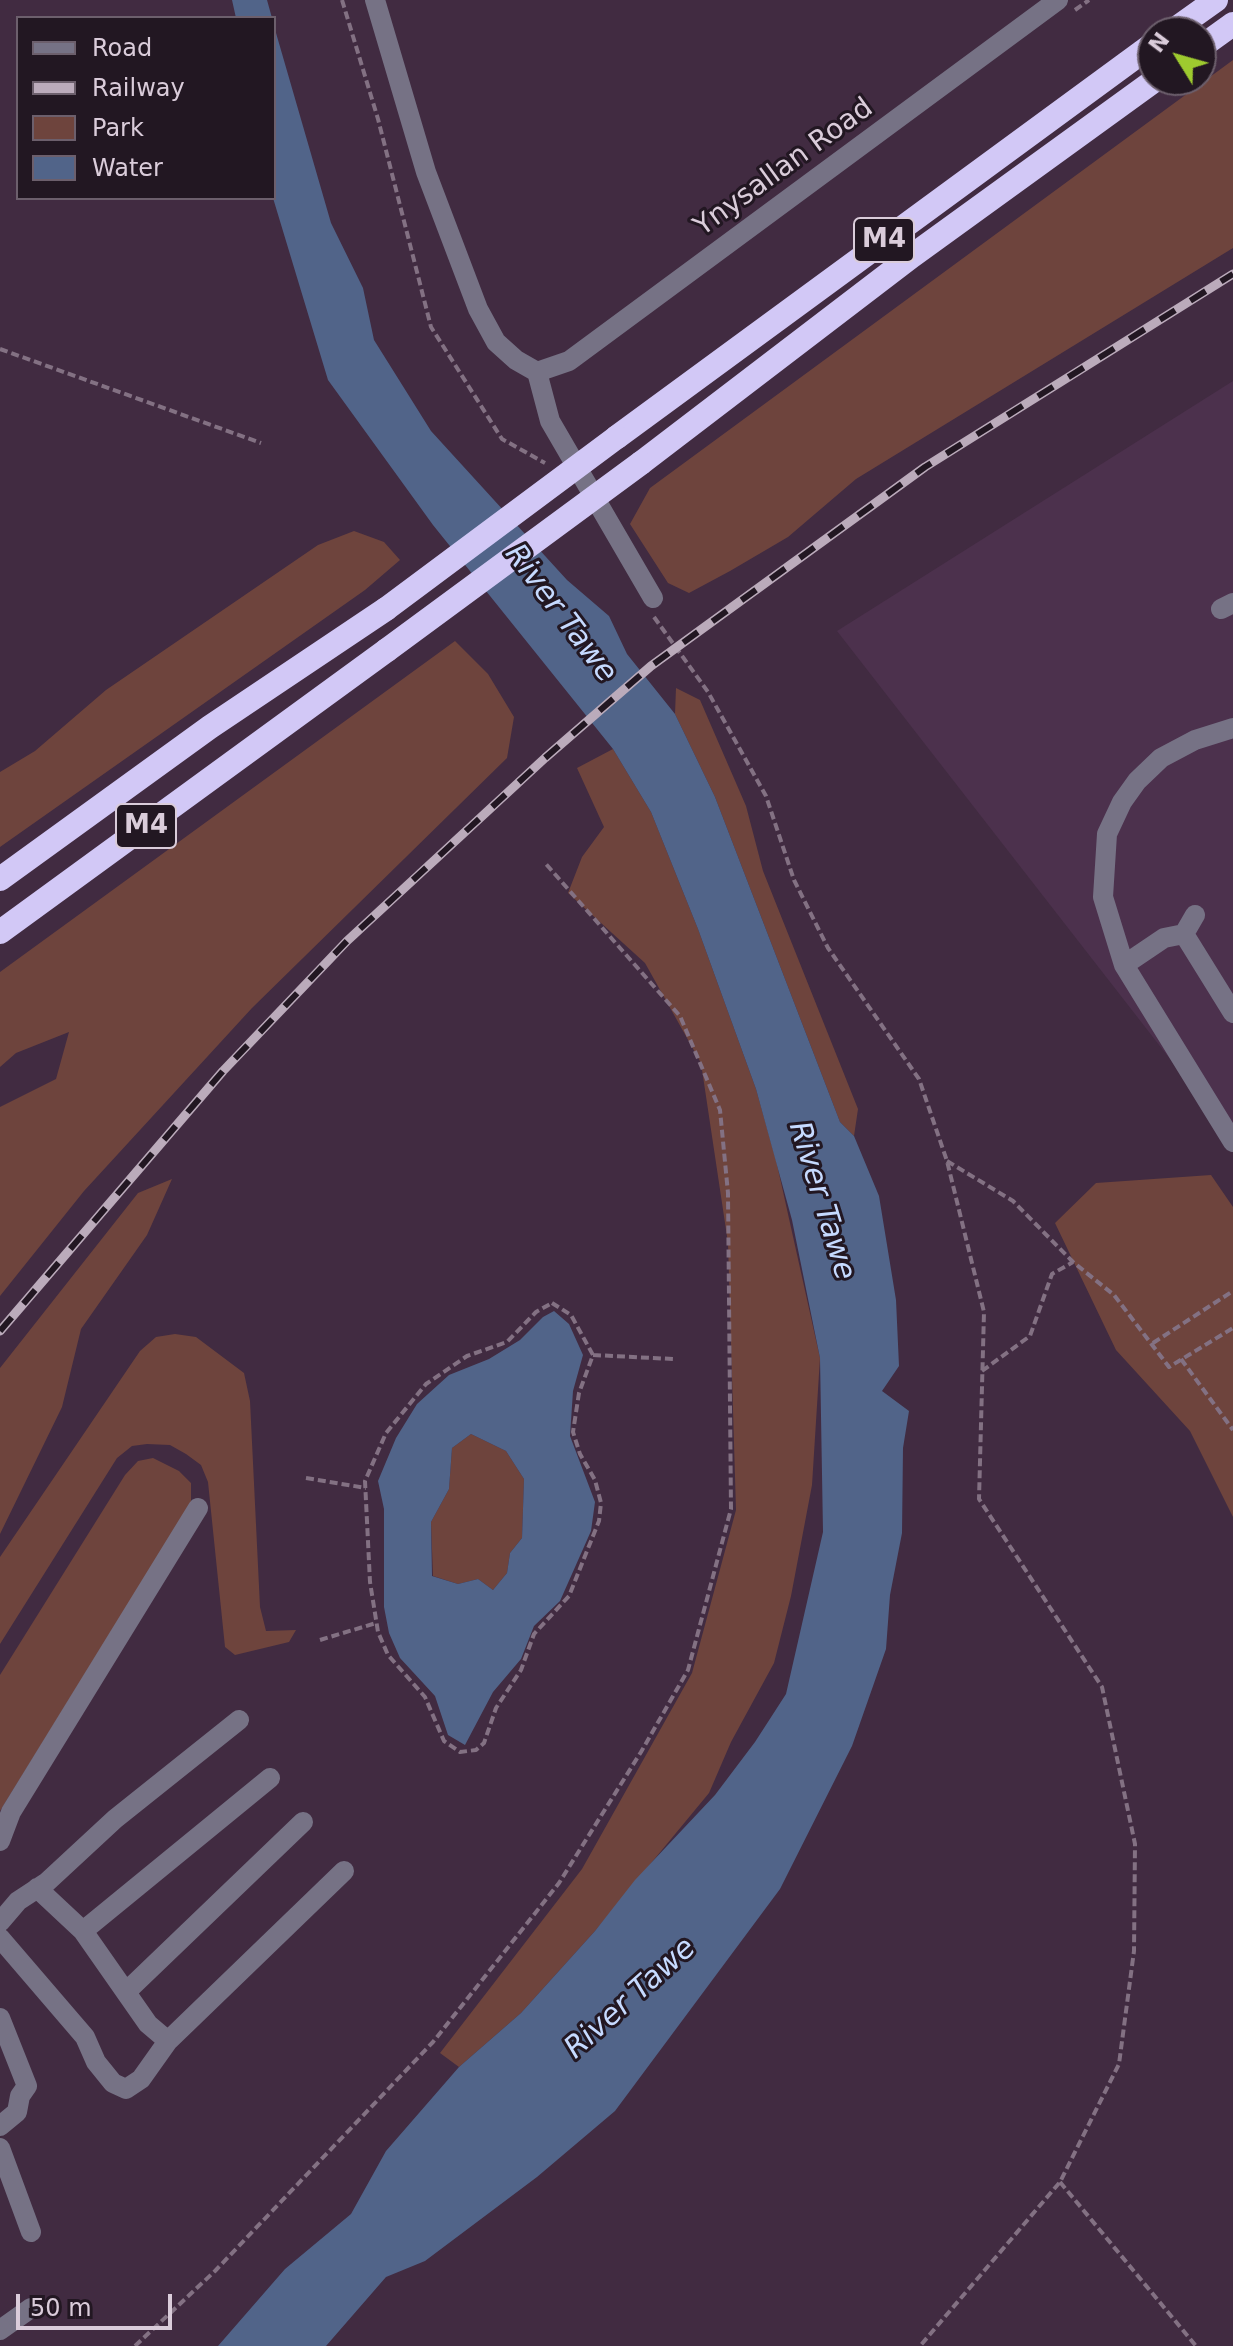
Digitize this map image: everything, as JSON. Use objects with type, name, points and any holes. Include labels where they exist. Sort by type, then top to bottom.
[{"type":"highway","points":[[1194,16],[1216,0]]},
{"type":"highway","name":"M4","points":[[0,879],[210,727],[386,609],[1137,56]]},
{"type":"highway","name":"M4","points":[[0,932],[641,463],[912,256],[1137,93]]},
{"type":"street","points":[[375,0],[426,172],[478,309],[496,342],[516,360],[537,372],[550,421],[650,601]]},
{"type":"street","name":"Ynysallan Road","points":[[537,372],[569,361],[1058,0]]},
{"type":"street","points":[[1233,728],[1195,740],[1161,758],[1122,802],[1107,834],[1103,897],[1124,965],[1233,1142]]},
{"type":"street","points":[[1124,965],[1164,938],[1184,934],[1195,915]]},
{"type":"street","points":[[1184,934],[1233,1013]]},
{"type":"street","points":[[0,1841],[11,1812],[198,1508]]},
{"type":"street","points":[[0,1922],[18,1901],[115,1819],[239,1720]]},
{"type":"street","points":[[83,1931],[270,1778]]},
{"type":"street","points":[[127,1991],[303,1822]]},
{"type":"street","points":[[0,1938],[85,2037],[96,2062],[113,2083],[126,2089],[141,2079],[168,2041],[344,1871]]},
{"type":"street","points":[[37,1888],[83,1931],[148,2024],[168,2041]]},
{"type":"street","points":[[0,2018],[27,2086],[20,2096],[17,2112],[0,2126]]},
{"type":"street","points":[[0,2148],[31,2232]]},
{"type":"street","points":[[0,2330],[31,2308]]},
{"type":"path","points":[[342,0],[378,119],[431,327],[502,439],[542,458],[550,470]]},
{"type":"path","points":[[0,349],[261,443]]},
{"type":"path","points":[[650,601],[708,692],[766,796],[794,880],[828,948],[919,1079],[947,1161],[984,1312],[979,1499],[1102,1687],[1135,1844],[1134,1951],[1119,2064],[1060,2182],[920,2346]]},
{"type":"path","points":[[135,2346],[215,2271],[433,2042],[559,1883],[688,1670],[731,1509],[728,1193],[720,1110],[680,1016],[546,864]]},
{"type":"path","points":[[947,1161],[1013,1201],[1073,1262],[1114,1295],[1169,1367],[1233,1328]]},
{"type":"path","points":[[982,1371],[1030,1336],[1052,1274],[1073,1262]]},
{"type":"path","points":[[1153,1343],[1233,1291]]},
{"type":"path","points":[[545,1306],[561,1306],[571,1315],[593,1355],[579,1393],[573,1432],[580,1454],[595,1480],[601,1503],[599,1521],[569,1596],[534,1634],[521,1670],[496,1708],[484,1743],[476,1750],[460,1752],[444,1741],[425,1697],[388,1655],[376,1623],[370,1582],[367,1473],[386,1433],[412,1397],[467,1356],[507,1342],[545,1306]]},
{"type":"path","points":[[593,1355],[673,1359]]},
{"type":"path","points":[[1181,1359],[1233,1430]]},
{"type":"path","points":[[306,1478],[366,1488]]},
{"type":"path","points":[[320,1640],[376,1623]]},
{"type":"path","points":[[1060,2182],[1196,2346]]},
{"type":"shaded area","points":[[1233,381],[1233,1140],[837,631]]},
{"type":"green space","points":[[1233,60],[1233,248],[856,479],[788,537],[689,593],[668,583],[630,524],[650,488],[1184,96],[1217,96],[1217,72]]},
{"type":"green space","points":[[354,531],[384,542],[400,560],[365,590],[0,847],[0,772],[35,751],[106,690],[318,545]]},
{"type":"green space","points":[[455,641],[488,674],[514,717],[507,758],[252,1008],[84,1191],[0,1296],[0,1107],[56,1079],[69,1032],[16,1053],[0,1067],[0,972]]},
{"type":"green space","points":[[676,688],[700,700],[746,806],[763,871],[858,1109],[854,1136],[840,1122],[715,797],[675,714]]},
{"type":"green space","points":[[613,749],[651,812],[698,929],[756,1089],[776,1160],[820,1358],[812,1485],[791,1596],[774,1663],[731,1742],[709,1793],[595,1931],[521,2013],[459,2067],[440,2053],[582,1869],[692,1673],[736,1510],[728,1243],[701,1063],[645,963],[568,893],[582,857],[604,827],[577,768]]},
{"type":"green space","points":[[1211,1175],[1233,1207],[1233,1517],[1190,1431],[1116,1350],[1055,1223],[1096,1183]]},
{"type":"green space","points":[[172,1179],[147,1235],[81,1329],[62,1407],[0,1534],[0,1368],[138,1193]]},
{"type":"green space","points":[[175,1334],[196,1337],[244,1373],[250,1401],[260,1607],[266,1631],[296,1630],[289,1642],[235,1655],[225,1647],[208,1482],[201,1465],[186,1454],[170,1445],[147,1444],[132,1446],[117,1458],[0,1644],[0,1557],[140,1351],[156,1337]]},
{"type":"green space","points":[[471,1434],[506,1451],[524,1479],[522,1538],[510,1553],[507,1573],[493,1590],[478,1579],[458,1584],[433,1576],[431,1522],[449,1489],[452,1448]]},
{"type":"green space","points":[[153,1458],[179,1471],[191,1483],[191,1503],[0,1811],[0,1675],[125,1475],[138,1461]]},
{"type":"water","points":[[232,0],[267,0],[271,16],[236,16]]},
{"type":"water","name":"River Tawe","points":[[276,33],[331,223],[363,288],[374,340],[431,431],[567,580],[609,616],[627,654],[675,714],[715,797],[840,1122],[854,1136],[879,1196],[896,1300],[899,1366],[882,1391],[909,1411],[903,1448],[902,1533],[890,1595],[886,1649],[852,1746],[780,1889],[615,2111],[537,2177],[425,2261],[386,2277],[326,2346],[218,2346],[285,2269],[351,2214],[386,2151],[459,2067],[521,2013],[595,1931],[635,1880],[715,1795],[755,1742],[786,1694],[823,1532],[820,1358],[792,1220],[756,1089],[698,929],[651,812],[613,749],[433,525],[328,380],[274,200]]},
{"type":"water","points":[[554,1311],[569,1324],[583,1355],[573,1391],[570,1436],[595,1502],[591,1531],[560,1601],[534,1626],[521,1659],[493,1692],[465,1745],[448,1735],[435,1696],[400,1658],[389,1633],[384,1607],[384,1509],[378,1481],[396,1438],[417,1404],[449,1375],[489,1359],[520,1340],[543,1317]],"holes":[[[471,1434],[506,1451],[524,1479],[522,1538],[510,1553],[507,1573],[493,1590],[478,1579],[458,1584],[432,1576],[431,1522],[449,1489],[452,1448]]]},
{"type":"railway","points":[[0,1331],[223,1071],[347,941],[545,758],[651,666],[925,467],[1233,274]]}]
